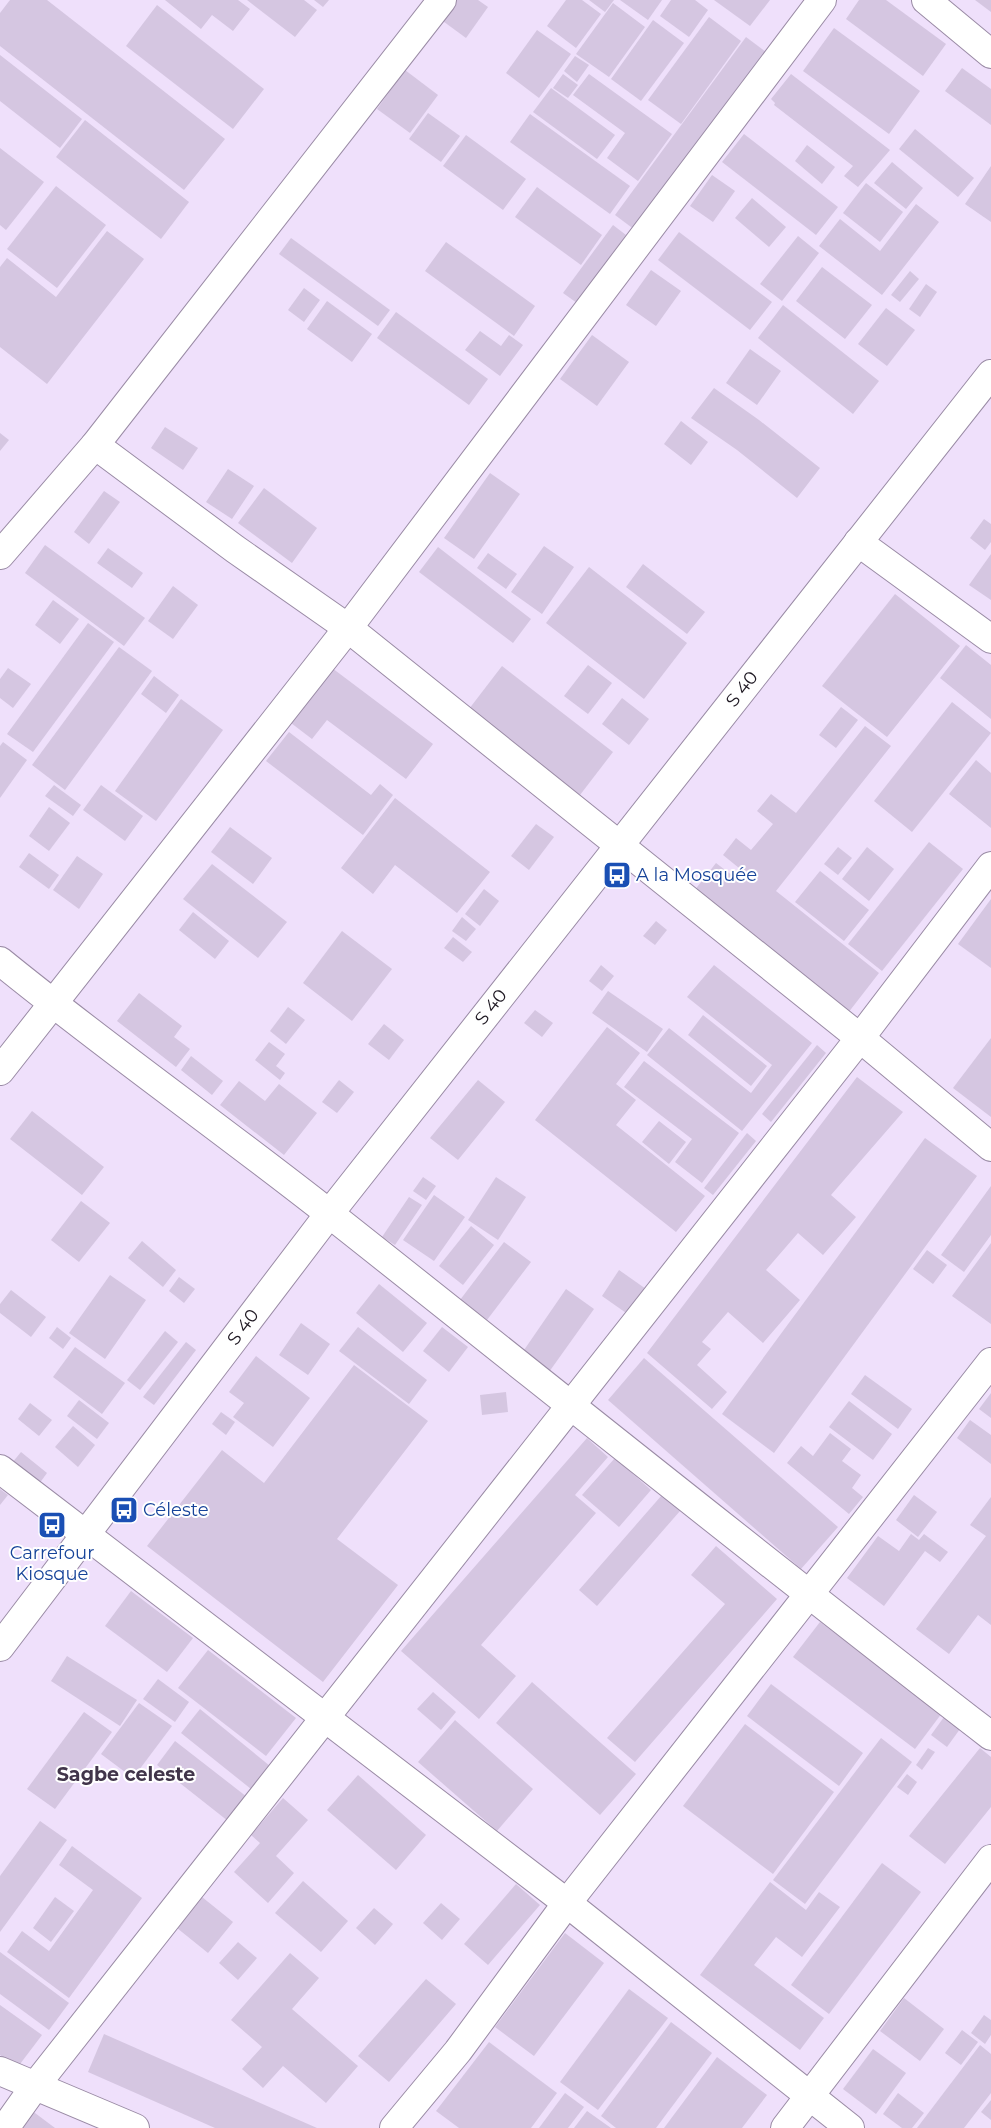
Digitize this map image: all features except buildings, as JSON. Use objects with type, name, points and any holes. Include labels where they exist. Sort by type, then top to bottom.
[{"type":"street","points":[[0,555],[95,445],[442,0]]},
{"type":"street","points":[[0,1071],[348,628],[822,0]]},
{"type":"street","points":[[926,0],[991,54]]},
{"type":"street","name":"S 40","points":[[0,1647],[87,1535],[329,1214],[991,374]]},
{"type":"street","points":[[95,445],[235,549],[348,628],[860,1038],[991,1147]]},
{"type":"street","points":[[858,542],[991,638]]},
{"type":"street","points":[[5,2128],[35,2086],[860,1038],[991,866]]},
{"type":"street","points":[[0,961],[52,1004],[329,1214],[807,1594],[991,1736]]},
{"type":"street","points":[[394,2128],[458,2051],[567,1903],[807,1594],[991,1362]]},
{"type":"street","points":[[0,1469],[567,1903],[850,2128]]},
{"type":"street","points":[[785,2128],[991,1859]]},
{"type":"street","points":[[0,2071],[134,2128]]},
{"type":"place","name":"A la Mosquée","points":[[617,875]]},
{"type":"place","name":"Céleste","points":[[124,1510]]},
{"type":"place","name":"Carrefour Kiosque","points":[[52,1525]]},
{"type":"district","name":"Sagbe celeste","points":[[126,1774]]}]
